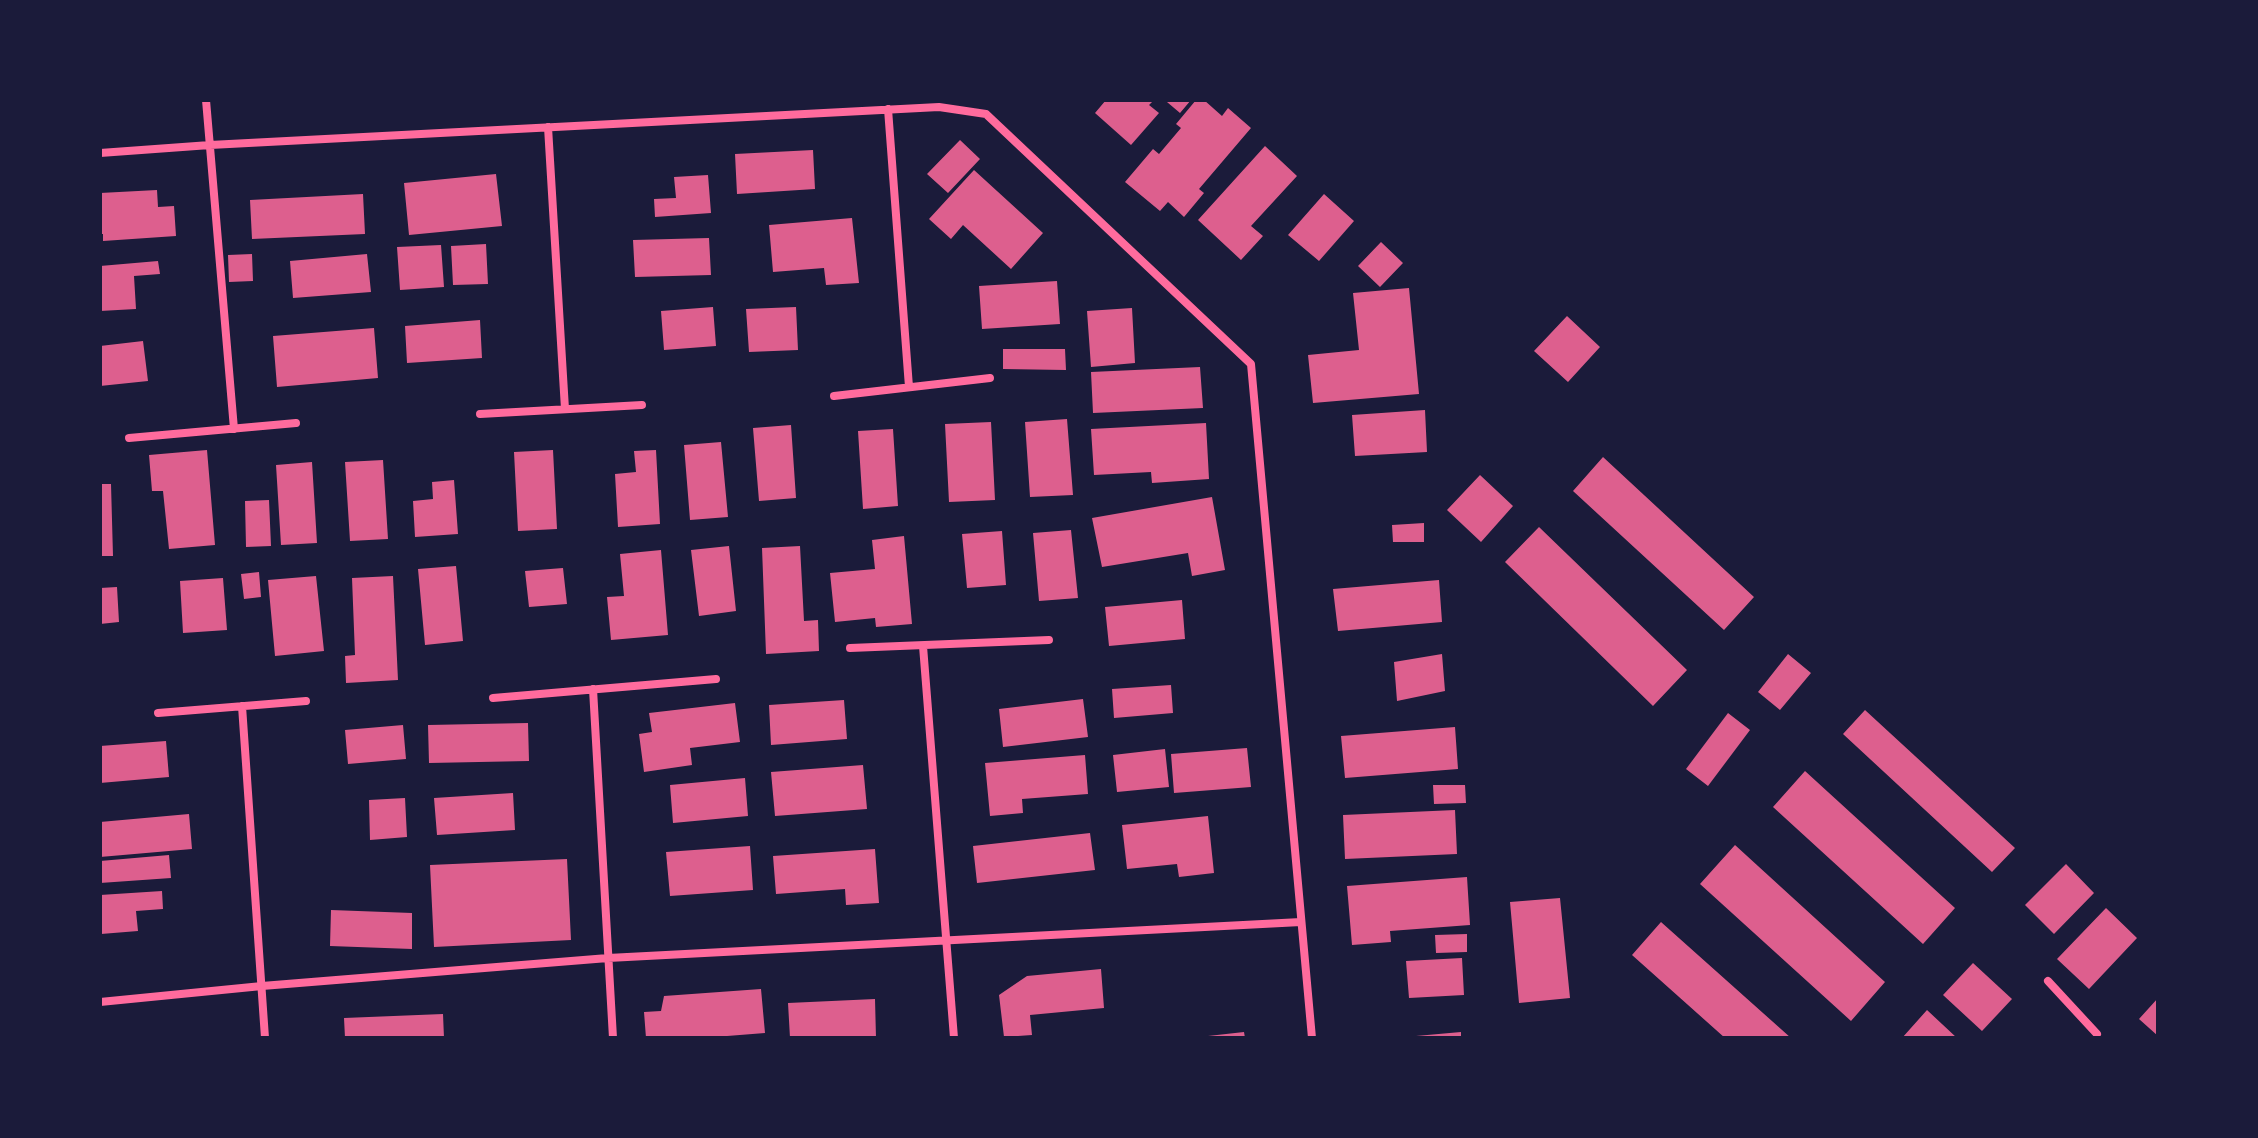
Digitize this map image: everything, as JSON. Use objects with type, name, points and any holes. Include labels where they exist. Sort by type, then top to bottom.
[{"type":"street","points":[[206,100],[234,429]]},
{"type":"street","points":[[100,153],[888,109],[939,107],[986,114],[1251,364],[1312,1038]]},
{"type":"street","points":[[888,109],[909,387]]},
{"type":"street","points":[[548,127],[565,409]]},
{"type":"street","points":[[834,396],[990,378]]},
{"type":"street","points":[[480,414],[642,405]]},
{"type":"street","points":[[129,438],[296,423]]},
{"type":"street","points":[[850,648],[1049,640]]},
{"type":"street","points":[[923,646],[954,1038]]},
{"type":"street","points":[[493,698],[716,679]]},
{"type":"street","points":[[593,689],[613,1038]]},
{"type":"street","points":[[158,713],[306,701]]},
{"type":"street","points":[[242,706],[265,1038]]},
{"type":"street","points":[[100,1002],[608,958],[1301,922]]},
{"type":"street","points":[[2048,981],[2097,1037]]},
{"type":"building","points":[[1106,100],[1154,100],[1149,105],[1159,113],[1131,145],[1095,113]]},
{"type":"building","points":[[1191,100],[1180,113],[1167,102]]},
{"type":"building","points":[[1196,100],[1204,100],[1222,116],[1228,108],[1251,128],[1199,189],[1204,193],[1184,217],[1168,202],[1160,211],[1125,182],[1153,149],[1159,154],[1181,128],[1176,124]]},
{"type":"building","points":[[960,140],[980,159],[948,193],[927,174]]},
{"type":"building","points":[[1265,146],[1297,176],[1251,226],[1263,236],[1241,260],[1198,220]]},
{"type":"building","points":[[813,150],[815,189],[737,194],[735,154]]},
{"type":"building","points":[[974,170],[1043,233],[1011,269],[963,225],[951,239],[929,219]]},
{"type":"building","points":[[496,174],[502,226],[409,235],[404,183]]},
{"type":"building","points":[[708,175],[711,213],[655,217],[654,199],[676,198],[674,177]]},
{"type":"building","points":[[157,190],[158,207],[174,206],[176,236],[103,241],[103,234],[100,234],[100,193]]},
{"type":"building","points":[[363,194],[365,234],[252,239],[250,200]]},
{"type":"building","points":[[1324,194],[1354,221],[1319,261],[1288,235]]},
{"type":"building","points":[[852,218],[859,283],[826,285],[824,268],[773,272],[769,225]]},
{"type":"building","points":[[709,238],[711,275],[635,277],[633,240]]},
{"type":"building","points":[[1381,242],[1403,263],[1380,287],[1358,266]]},
{"type":"building","points":[[486,244],[488,284],[453,285],[451,246]]},
{"type":"building","points":[[441,245],[444,287],[400,290],[397,247]]},
{"type":"building","points":[[252,254],[253,281],[229,282],[228,255]]},
{"type":"building","points":[[367,254],[371,292],[293,298],[290,261]]},
{"type":"building","points":[[158,261],[160,274],[134,276],[136,309],[100,311],[100,266]]},
{"type":"building","points":[[1057,281],[1060,324],[982,329],[979,286]]},
{"type":"building","points":[[1409,288],[1419,394],[1313,403],[1308,355],[1359,350],[1353,293]]},
{"type":"building","points":[[713,307],[716,346],[664,350],[661,311]]},
{"type":"building","points":[[796,307],[798,350],[749,352],[746,309]]},
{"type":"building","points":[[1132,308],[1135,363],[1091,367],[1087,311]]},
{"type":"building","points":[[1567,316],[1600,347],[1568,382],[1534,351]]},
{"type":"building","points":[[480,320],[482,358],[407,363],[405,326]]},
{"type":"building","points":[[374,328],[378,378],[277,387],[273,336]]},
{"type":"building","points":[[143,341],[148,381],[100,386],[100,346]]},
{"type":"building","points":[[1003,349],[1065,349],[1066,370],[1003,369]]},
{"type":"building","points":[[1200,367],[1203,408],[1093,413],[1091,372]]},
{"type":"building","points":[[1425,410],[1427,452],[1355,456],[1352,415]]},
{"type":"building","points":[[1067,419],[1073,495],[1030,497],[1025,422]]},
{"type":"building","points":[[991,422],[995,500],[949,502],[945,424]]},
{"type":"building","points":[[1206,423],[1209,479],[1152,483],[1151,472],[1094,475],[1091,429]]},
{"type":"building","points":[[791,425],[796,498],[759,501],[753,428]]},
{"type":"building","points":[[893,429],[898,506],[863,509],[858,431]]},
{"type":"building","points":[[721,442],[728,517],[690,520],[684,445]]},
{"type":"building","points":[[207,450],[215,545],[169,549],[163,491],[152,491],[149,455]]},
{"type":"building","points":[[553,450],[557,529],[518,531],[514,452]]},
{"type":"building","points":[[656,450],[660,524],[618,527],[615,474],[636,472],[634,451]]},
{"type":"building","points":[[1603,457],[1754,597],[1724,630],[1573,491]]},
{"type":"building","points":[[383,460],[388,539],[350,541],[345,462]]},
{"type":"building","points":[[312,462],[317,543],[281,545],[276,465]]},
{"type":"building","points":[[1480,475],[1513,506],[1481,542],[1447,510]]},
{"type":"building","points":[[454,480],[458,534],[415,537],[413,501],[433,499],[432,482]]},
{"type":"building","points":[[100,484],[111,484],[113,556],[100,556]]},
{"type":"building","points":[[1212,497],[1225,570],[1192,576],[1188,553],[1102,567],[1092,518]]},
{"type":"building","points":[[269,500],[271,546],[246,547],[245,501]]},
{"type":"building","points":[[1424,523],[1424,542],[1393,542],[1392,525]]},
{"type":"building","points":[[1539,527],[1687,670],[1653,706],[1505,562]]},
{"type":"building","points":[[1071,530],[1078,598],[1039,601],[1033,533]]},
{"type":"building","points":[[1002,531],[1006,585],[967,588],[962,534]]},
{"type":"building","points":[[904,536],[912,624],[876,627],[875,618],[835,622],[830,573],[875,569],[872,540]]},
{"type":"building","points":[[729,546],[736,611],[699,616],[691,550]]},
{"type":"building","points":[[800,546],[804,621],[818,620],[819,651],[766,654],[762,548]]},
{"type":"building","points":[[661,550],[668,635],[611,640],[607,597],[624,596],[620,554]]},
{"type":"building","points":[[456,566],[463,641],[425,645],[418,569]]},
{"type":"building","points":[[563,568],[567,604],[529,607],[525,571]]},
{"type":"building","points":[[259,572],[261,597],[244,599],[241,574]]},
{"type":"building","points":[[316,576],[324,651],[275,656],[268,580]]},
{"type":"building","points":[[393,576],[398,680],[346,683],[345,656],[355,655],[352,578]]},
{"type":"building","points":[[223,578],[227,630],[183,633],[180,581]]},
{"type":"building","points":[[1439,580],[1442,622],[1338,631],[1333,589]]},
{"type":"building","points":[[117,587],[119,622],[100,624],[100,588]]},
{"type":"building","points":[[1182,600],[1185,639],[1109,646],[1105,607]]},
{"type":"building","points":[[1442,654],[1445,691],[1397,701],[1394,662]]},
{"type":"building","points":[[1788,654],[1811,673],[1780,710],[1758,692]]},
{"type":"building","points":[[1171,685],[1173,713],[1114,718],[1112,689]]},
{"type":"building","points":[[1083,699],[1088,737],[1003,747],[999,709]]},
{"type":"building","points":[[844,700],[847,739],[771,745],[769,705]]},
{"type":"building","points":[[735,703],[740,742],[690,748],[692,765],[644,772],[639,734],[652,732],[649,713]]},
{"type":"building","points":[[1865,710],[2015,848],[1992,872],[1843,734]]},
{"type":"building","points":[[1728,713],[1750,730],[1708,786],[1686,769]]},
{"type":"building","points":[[528,723],[529,761],[429,763],[428,725]]},
{"type":"building","points":[[403,725],[406,759],[348,764],[345,730]]},
{"type":"building","points":[[1455,727],[1458,769],[1345,778],[1341,736]]},
{"type":"building","points":[[166,741],[169,777],[100,783],[100,746]]},
{"type":"building","points":[[1247,748],[1251,787],[1174,793],[1171,754]]},
{"type":"building","points":[[1165,749],[1169,787],[1117,792],[1113,755]]},
{"type":"building","points":[[1085,755],[1088,794],[1022,799],[1023,813],[990,816],[985,763]]},
{"type":"building","points":[[863,765],[867,809],[775,816],[771,772]]},
{"type":"building","points":[[1805,771],[1955,908],[1923,944],[1773,807]]},
{"type":"building","points":[[745,778],[748,816],[673,823],[670,785]]},
{"type":"building","points":[[1433,785],[1465,785],[1466,803],[1434,804]]},
{"type":"building","points":[[513,793],[515,830],[437,835],[434,798]]},
{"type":"building","points":[[405,798],[407,837],[370,840],[369,800]]},
{"type":"building","points":[[1455,810],[1457,854],[1345,859],[1343,815]]},
{"type":"building","points":[[189,814],[192,849],[100,857],[100,822]]},
{"type":"building","points":[[1208,816],[1214,873],[1179,877],[1177,864],[1127,869],[1122,825]]},
{"type":"building","points":[[1090,833],[1095,870],[977,883],[973,846]]},
{"type":"building","points":[[1735,845],[1885,982],[1851,1021],[1700,884]]},
{"type":"building","points":[[750,846],[753,890],[670,896],[666,852]]},
{"type":"building","points":[[875,849],[879,903],[846,905],[845,889],[776,894],[773,856]]},
{"type":"building","points":[[169,855],[171,878],[100,883],[100,861]]},
{"type":"building","points":[[567,859],[571,940],[434,947],[430,865]]},
{"type":"building","points":[[2066,864],[2094,893],[2054,934],[2025,905]]},
{"type":"building","points":[[1467,877],[1470,925],[1390,931],[1391,942],[1352,945],[1347,886]]},
{"type":"building","points":[[162,891],[163,909],[136,911],[138,931],[101,934],[100,895]]},
{"type":"building","points":[[1560,898],[1570,998],[1519,1003],[1510,902]]},
{"type":"building","points":[[2106,908],[2137,938],[2089,989],[2057,959]]},
{"type":"building","points":[[331,910],[412,913],[412,949],[330,946]]},
{"type":"building","points":[[1661,922],[1791,1038],[1725,1038],[1632,955]]},
{"type":"building","points":[[1467,934],[1467,952],[1436,953],[1435,935]]},
{"type":"building","points":[[1462,958],[1464,995],[1409,998],[1406,961]]},
{"type":"building","points":[[1973,963],[2012,999],[1982,1031],[1943,995]]},
{"type":"building","points":[[1101,969],[1104,1008],[1030,1015],[1032,1035],[1004,1037],[999,995],[1027,976]]},
{"type":"building","points":[[761,989],[765,1033],[646,1038],[644,1012],[661,1011],[664,996]]},
{"type":"building","points":[[2158,998],[2158,1036],[2139,1019]]},
{"type":"building","points":[[875,999],[876,1038],[790,1038],[788,1003]]},
{"type":"building","points":[[1927,1010],[1957,1038],[1902,1038]]},
{"type":"building","points":[[443,1014],[444,1038],[345,1038],[344,1018]]},
{"type":"building","points":[[1244,1032],[1245,1038],[1208,1038],[1208,1036]]},
{"type":"building","points":[[1461,1032],[1461,1038],[1416,1036]]}]
